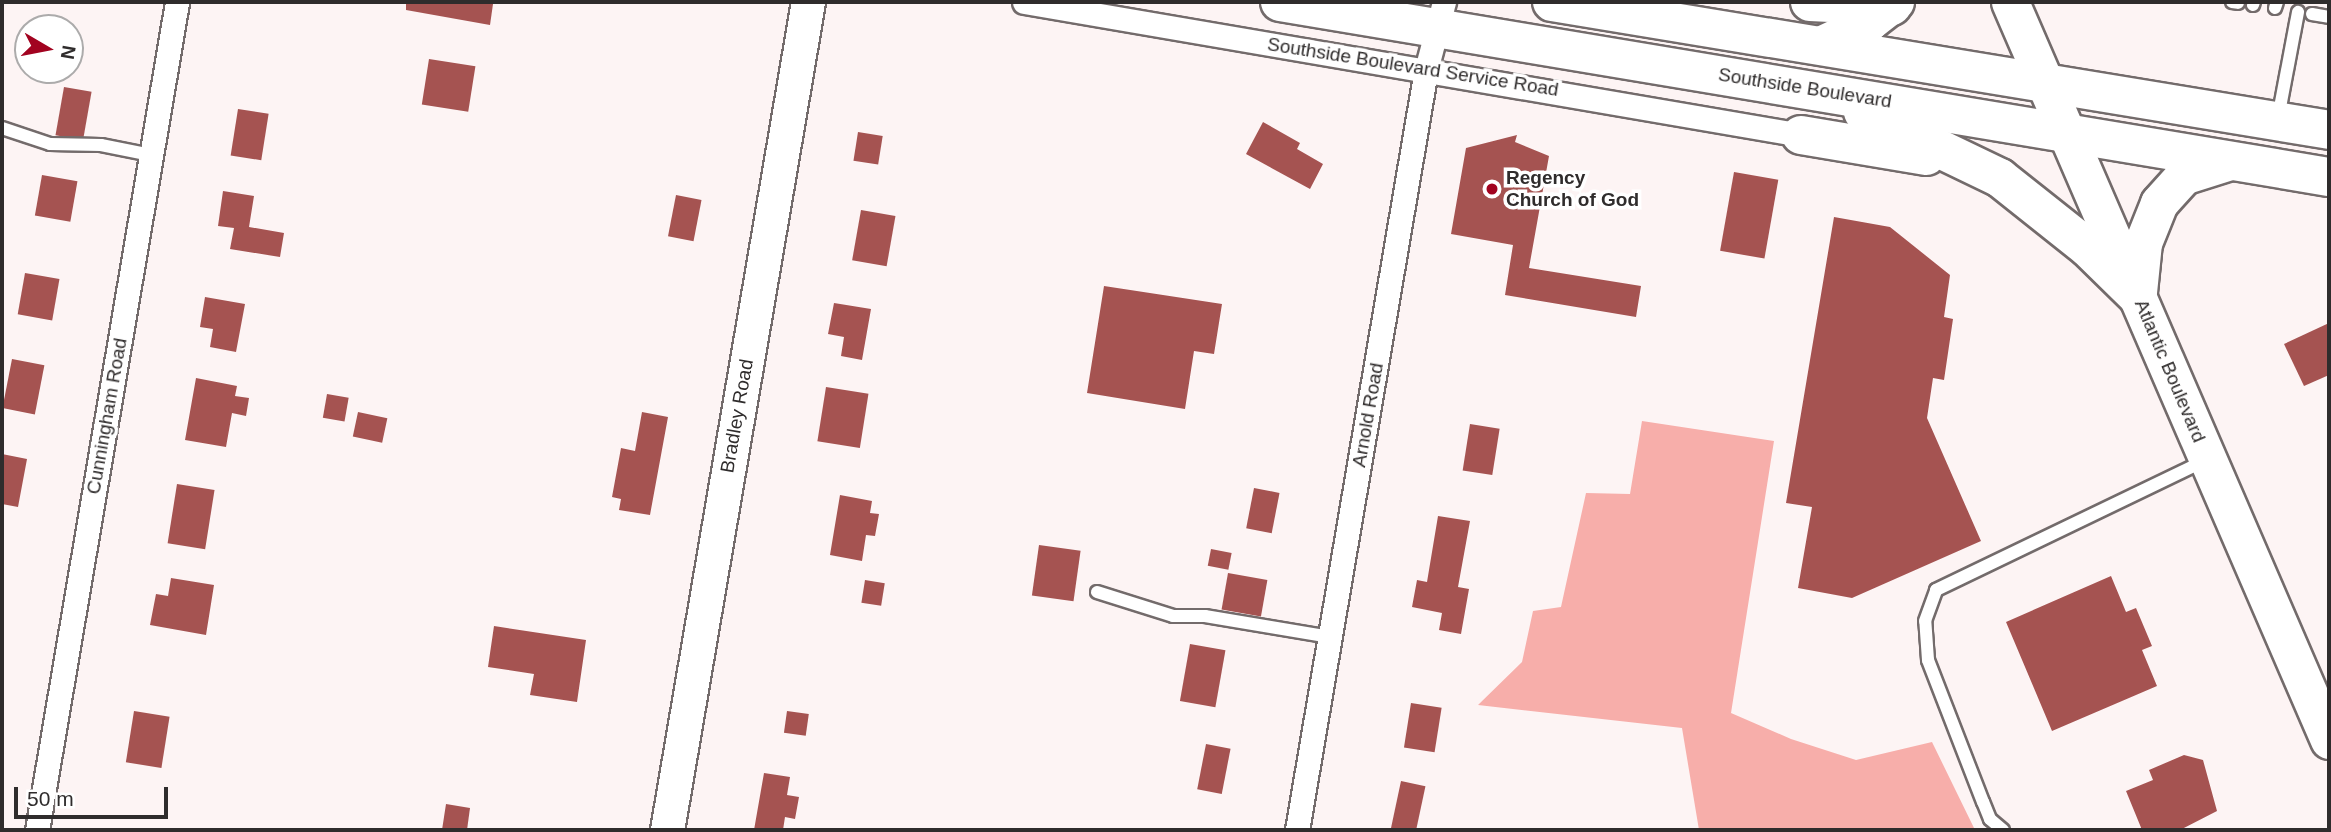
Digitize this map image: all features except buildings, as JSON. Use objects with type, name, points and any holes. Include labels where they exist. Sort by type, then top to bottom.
[{"type":"highway","name":"Southside Boulevard","points":[[1280,2],[1440,15],[1805,88],[2329,177]]},
{"type":"highway","points":[[1552,2],[1822,44],[2329,130]]},
{"type":"highway","points":[[1810,2],[1894,4]]},
{"type":"highway","points":[[1805,88],[2000,178],[2088,248],[2138,297]]},
{"type":"highway","points":[[1801,135],[1908,151],[2000,178]]},
{"type":"main road","name":"Atlantic Boulevard","points":[[2010,2],[2329,740]]},
{"type":"main road","points":[[1822,44],[1869,22],[1894,4]]},
{"type":"main road","points":[[2138,297],[2143,243],[2158,203],[2183,176],[2230,161]]},
{"type":"street","name":"Cunningham Road","points":[[37,830],[177,2]]},
{"type":"street","name":"Bradley Road","points":[[667,830],[808,2]]},
{"type":"street","name":"Southside Boulevard Service Road","points":[[1024,2],[1801,135]]},
{"type":"street","name":"Arnold Road","points":[[1297,830],[1426,70],[1440,15]]},
{"type":"lane","points":[[2232,2],[2238,3]]},
{"type":"lane","points":[[2312,14],[2328,17],[2329,2]]},
{"type":"lane","points":[[2277,122],[2298,12]]},
{"type":"lane","points":[[2,128],[50,144],[102,145],[151,155]]},
{"type":"lane","points":[[2003,830],[1990,819],[1928,660],[1925,621],[1936,590],[2208,459]]},
{"type":"lane","points":[[1097,592],[1173,616],[1205,616],[1330,637]]},
{"type":"shaded area","points":[[1642,421],[1774,441],[1731,713],[1791,739],[1856,760],[1932,742],[1975,830],[1699,830],[1682,728],[1478,705],[1522,662],[1533,611],[1561,607],[1586,493],[1630,494]]},
{"type":"place","name":"Regency Church of God","points":[[1492,189]]}]
